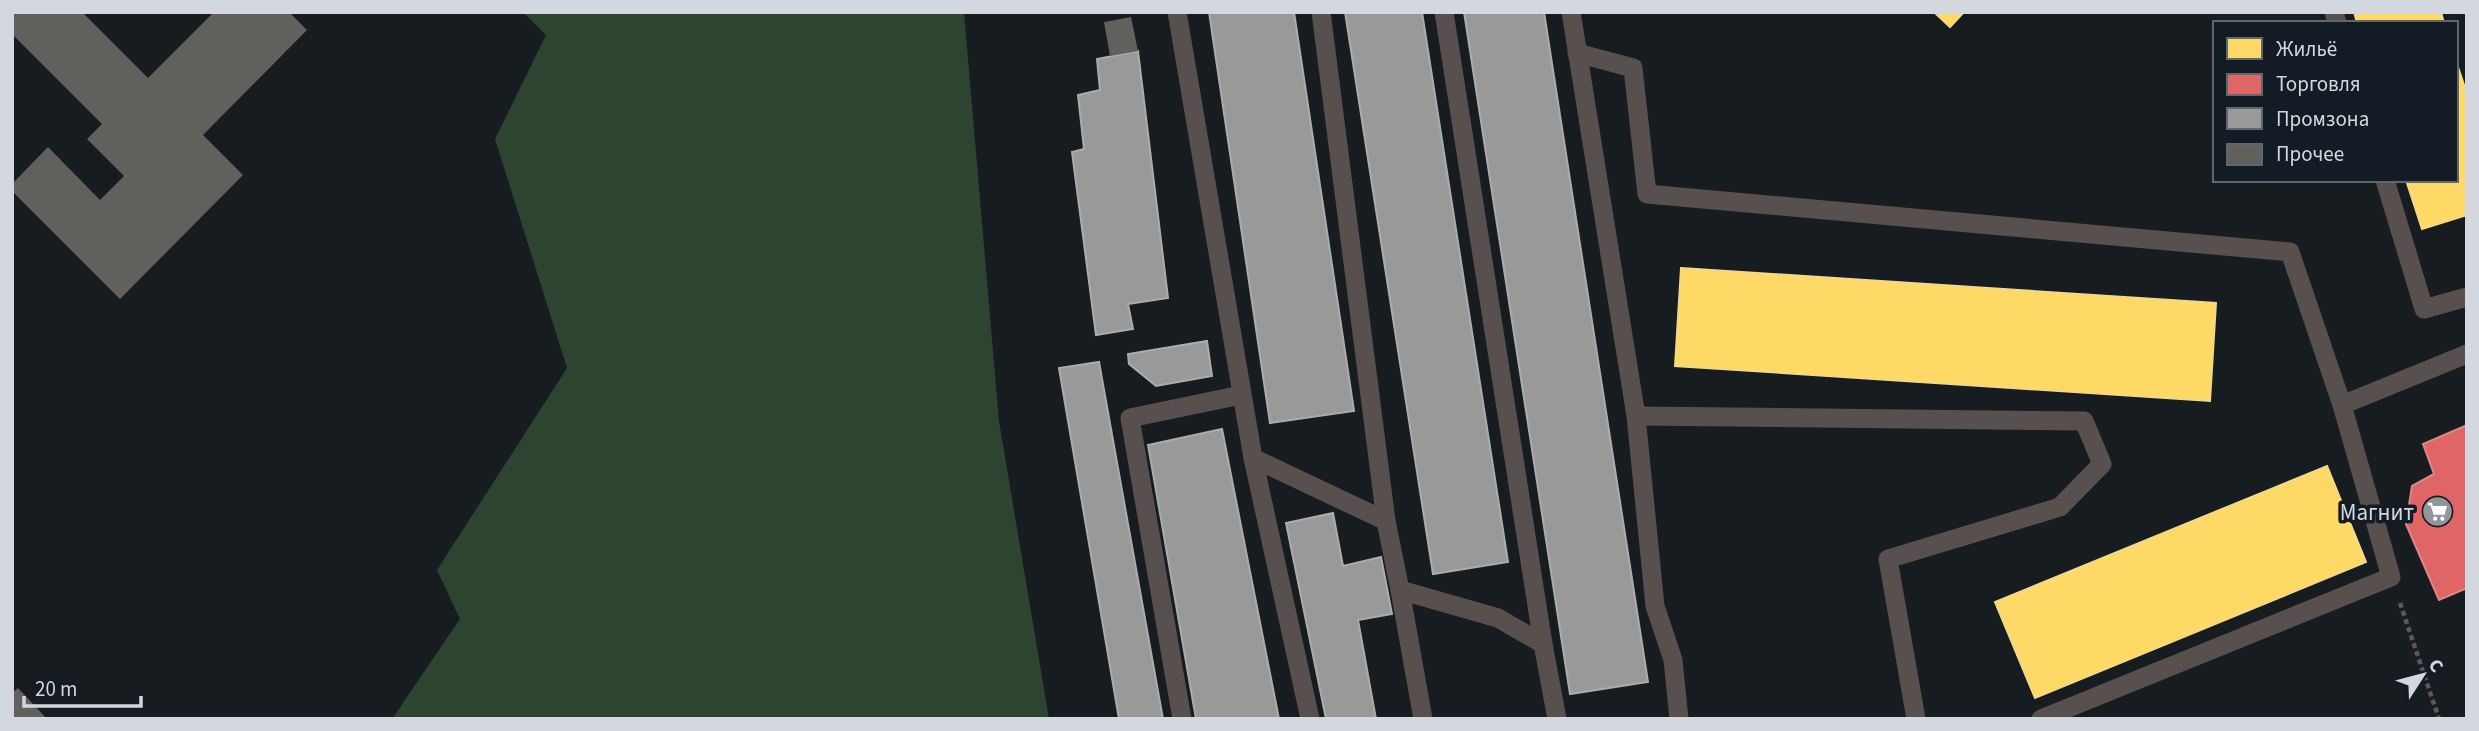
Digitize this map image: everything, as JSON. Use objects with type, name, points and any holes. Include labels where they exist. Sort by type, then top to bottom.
[{"type":"lane","points":[[1177,12],[1241,395],[1310,719]]},
{"type":"lane","points":[[1321,12],[1385,521],[1423,719]]},
{"type":"lane","points":[[1444,12],[1557,719]]},
{"type":"lane","points":[[1571,12],[1636,416],[1655,606],[1673,660],[1679,719]]},
{"type":"lane","points":[[1577,53],[1633,68],[1647,194],[2290,252],[2342,405],[2391,577],[2041,719]]},
{"type":"lane","points":[[2386,182],[2424,309],[2467,297]]},
{"type":"lane","points":[[2342,405],[2467,354]]},
{"type":"lane","points":[[1182,719],[1130,418],[1241,395]]},
{"type":"lane","points":[[1636,416],[2084,421],[2102,464],[2060,507],[1888,559],[1916,719]]},
{"type":"lane","points":[[1253,458],[1385,521]]},
{"type":"lane","points":[[1400,590],[1498,618],[1543,644]]},
{"type":"path","points":[[2391,577],[2439,719]]},
{"type":"green space","points":[[523,12],[964,12],[999,421],[1049,719],[392,719],[460,619],[437,570],[567,368],[495,139],[546,35]]},
{"type":"building: Жильё","points":[[1934,12],[1964,12],[1950,27]]},
{"type":"building: Жильё","points":[[2354,12],[2441,12],[2443,21],[2356,21]]},
{"type":"building: Жильё","points":[[2458,67],[2467,94],[2467,215],[2422,229],[2407,182],[2458,182]]},
{"type":"building: Жильё","points":[[1681,268],[2216,303],[2210,401],[1675,366]]},
{"type":"building: Жильё","points":[[2327,466],[2366,562],[2035,698],[1995,602]]},
{"type":"building: Торговля","name":"Магнит","points":[[2467,425],[2467,588],[2439,600],[2406,524],[2412,486],[2434,474],[2423,444]]},
{"type":"building: Промзона","points":[[1209,12],[1294,12],[1354,411],[1270,423]]},
{"type":"building: Промзона","points":[[1345,12],[1422,12],[1508,562],[1433,574]]},
{"type":"building: Промзона","points":[[1464,12],[1544,12],[1648,682],[1570,694]]},
{"type":"building: Промзона","points":[[1138,51],[1168,298],[1128,304],[1133,329],[1096,335],[1072,152],[1084,149],[1078,95],[1100,90],[1097,59]]},
{"type":"building: Промзона","points":[[1207,341],[1212,376],[1156,386],[1129,364],[1128,354]]},
{"type":"building: Промзона","points":[[1099,362],[1163,719],[1119,719],[1059,368]]},
{"type":"building: Промзона","points":[[1222,429],[1279,719],[1196,719],[1148,445]]},
{"type":"building: Промзона","points":[[1333,513],[1343,566],[1381,557],[1392,614],[1358,620],[1376,719],[1326,719],[1286,523]]},
{"type":"building: Прочее","points":[[12,12],[82,12],[148,78],[214,12],[289,12],[307,30],[203,135],[243,175],[120,299],[12,191],[12,184],[48,147],[100,200],[124,176],[87,139],[102,124],[12,34]]},
{"type":"building: Прочее","points":[[1131,17],[1138,51],[1110,56],[1104,22]]},
{"type":"building: Прочее","points":[[18,688],[47,719],[12,719],[12,693]]},
{"type":"place","name":"Магнит","points":[[2437,512]]}]
